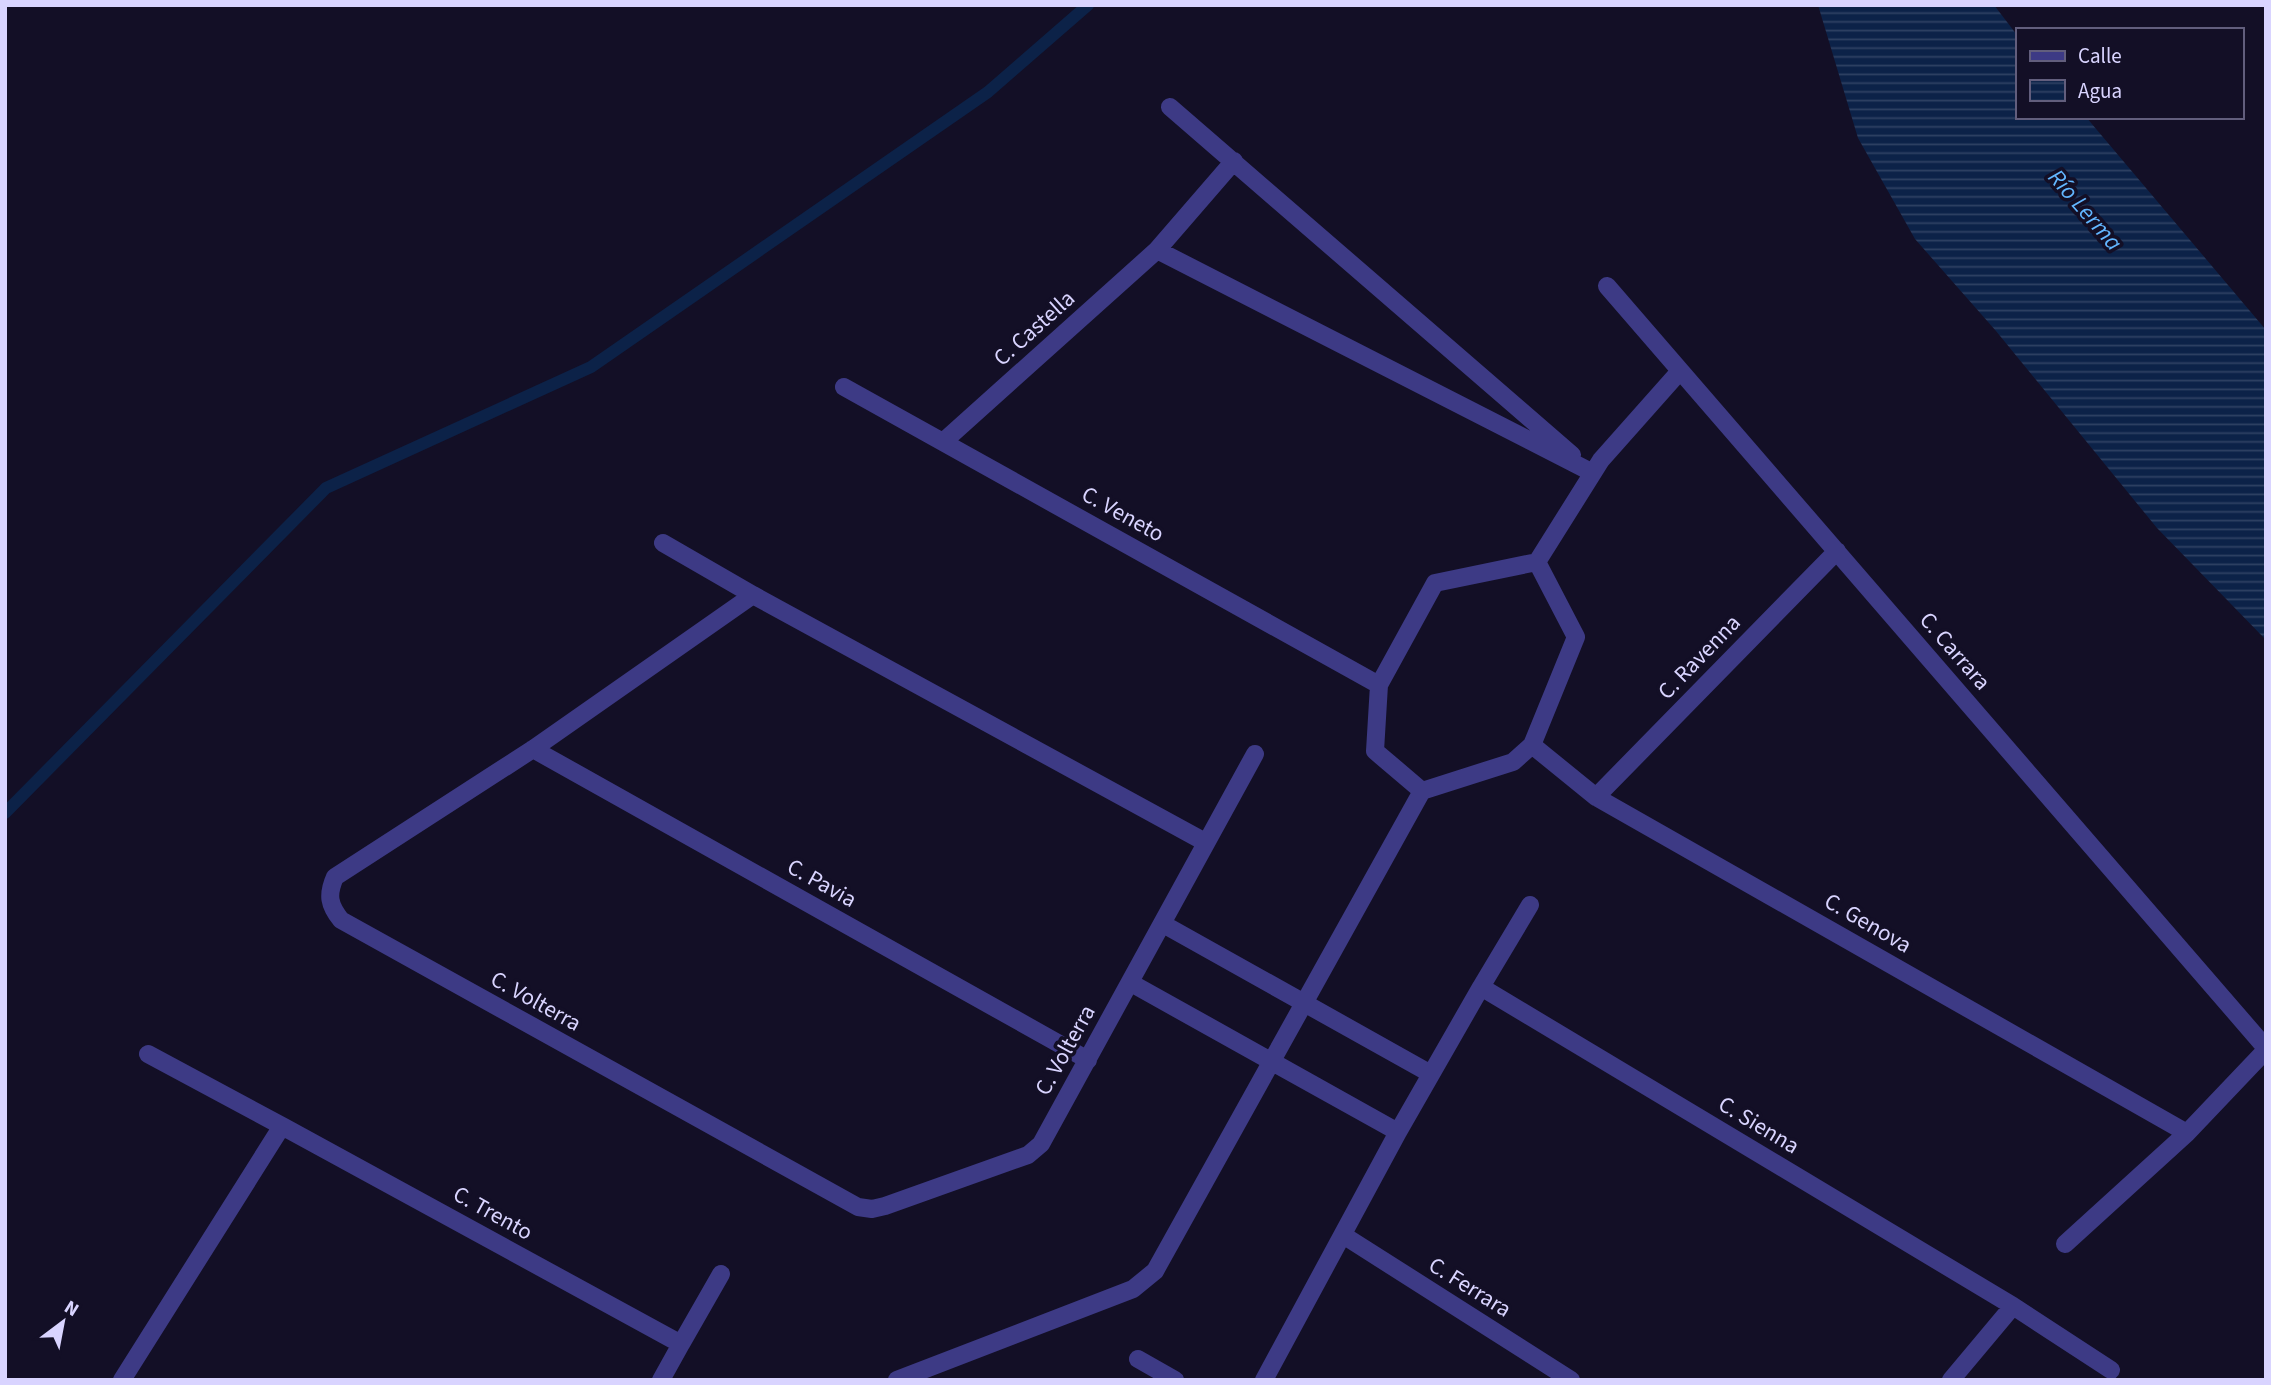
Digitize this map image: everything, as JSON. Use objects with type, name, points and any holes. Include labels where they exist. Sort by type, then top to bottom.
[{"type":"street","points":[[1170,107],[1593,473]]},
{"type":"street","name":"C. Castella","points":[[943,442],[1157,250],[1234,161]]},
{"type":"street","points":[[1157,250],[1593,473]]},
{"type":"street","name":"C. Carrara","points":[[1607,286],[2266,1049],[2187,1133],[2065,1244]]},
{"type":"street","points":[[1422,791],[1375,751],[1379,685],[1434,583],[1537,562],[1601,460],[1680,371]]},
{"type":"street","name":"C. Veneto","points":[[844,387],[1379,685]]},
{"type":"street","points":[[663,543],[1205,842]]},
{"type":"street","name":"C. Ravenna","points":[[1596,797],[1836,551]]},
{"type":"street","points":[[897,1380],[1133,1289],[1155,1271],[1422,791],[1513,762],[1532,744],[1576,636],[1537,562]]},
{"type":"street","name":"C. Volterra","points":[[753,595],[533,749],[335,877],[329,891],[331,908],[341,920],[858,1207],[872,1209],[885,1206],[1035,1151],[1131,983],[1255,754]]},
{"type":"street","name":"C. Genova","points":[[1532,744],[1596,797],[2187,1133]]},
{"type":"street","name":"C. Pavia","points":[[533,749],[1087,1060]]},
{"type":"street","points":[[1264,1380],[1398,1132],[1530,905]]},
{"type":"street","points":[[1163,924],[1431,1074]]},
{"type":"street","points":[[1131,983],[1398,1132]]},
{"type":"street","name":"C. Sienna","points":[[1481,987],[2013,1306],[2112,1370]]},
{"type":"street","name":"C. Trento","points":[[148,1054],[681,1343]]},
{"type":"street","points":[[122,1380],[282,1126]]},
{"type":"street","name":"C. Ferrara","points":[[1343,1235],[1571,1380]]},
{"type":"street","points":[[661,1380],[721,1274]]},
{"type":"street","points":[[1951,1380],[2013,1306]]},
{"type":"street","points":[[1138,1359],[1175,1380]]},
{"type":"water","name":"Río Lerma","points":[[1818,5],[1994,5],[2016,34],[2016,119],[2088,119],[2266,330],[2266,640],[2157,528],[1996,331],[1915,239],[1858,138]]},
{"type":"waterway","points":[[5,813],[326,488],[591,367],[988,92],[1088,5]]}]
